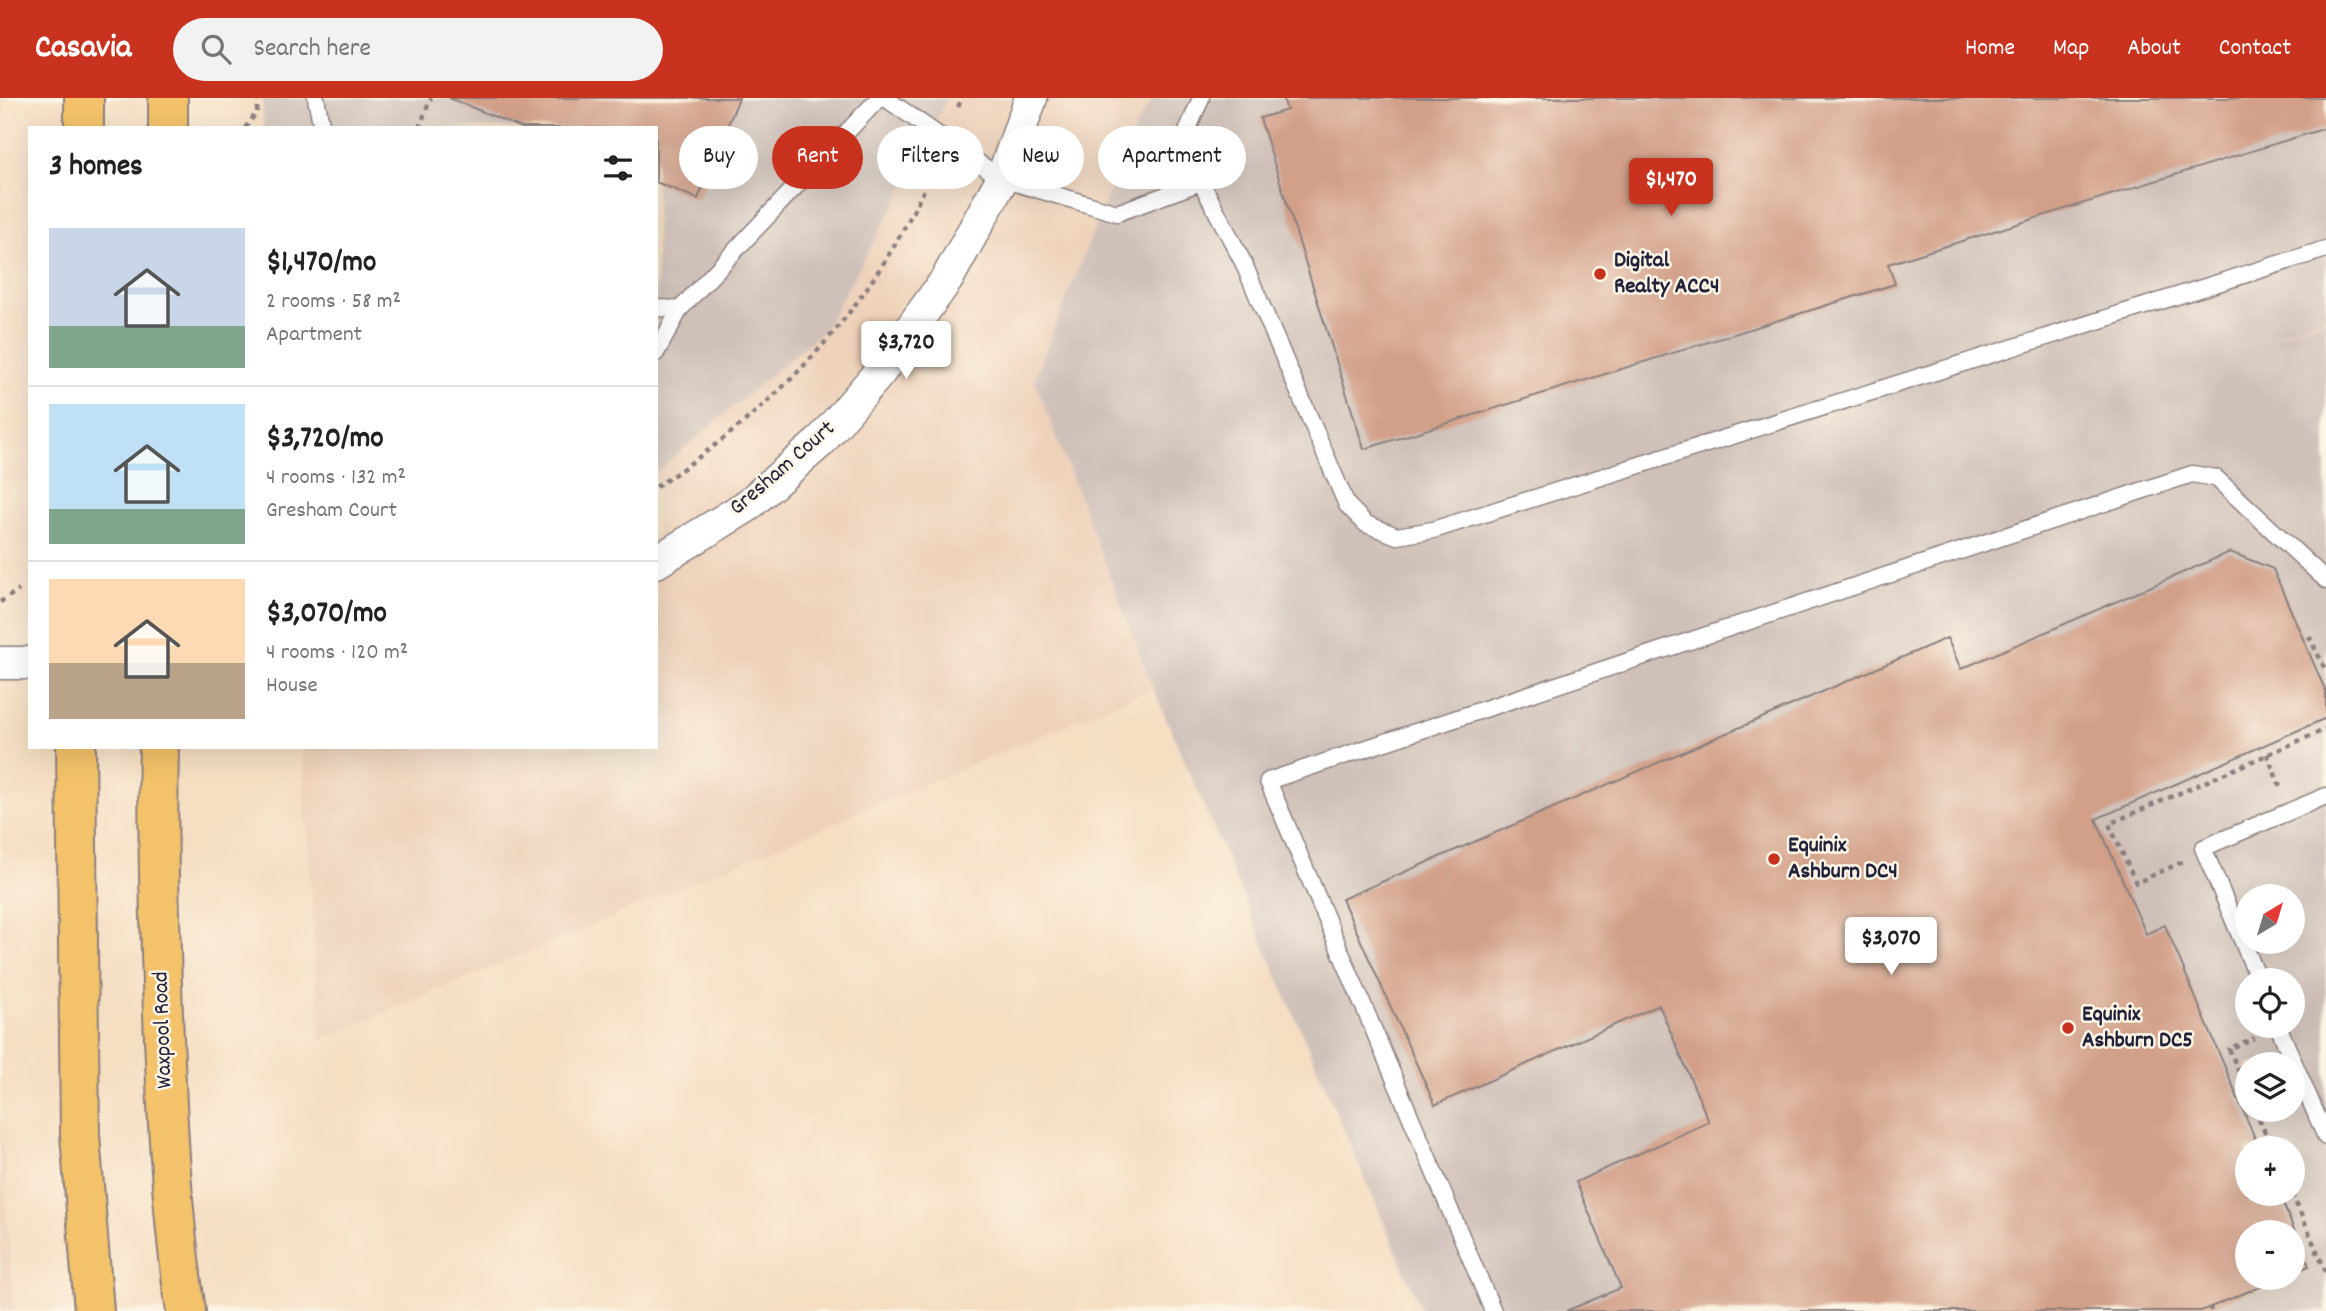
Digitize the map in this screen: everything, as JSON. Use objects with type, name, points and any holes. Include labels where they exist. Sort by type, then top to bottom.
[{"type":"main road","points":[[84,98],[84,126]]},
{"type":"main road","points":[[168,98],[168,126]]},
{"type":"main road","points":[[76,749],[80,1135],[94,1311]]},
{"type":"main road","name":"Waxpool Road","points":[[159,749],[157,841],[166,1097],[178,1260],[186,1311]]},
{"type":"street","name":"Gresham Court","points":[[1021,126],[1031,98]]},
{"type":"street","name":"Gresham Court","points":[[658,561],[747,506],[820,442],[879,373],[947,279],[998,186]]},
{"type":"street","points":[[0,663],[28,663]]},
{"type":"lane","points":[[316,98],[322,126]]},
{"type":"lane","points":[[658,349],[680,309],[879,98]]},
{"type":"lane","points":[[885,98],[998,176]]},
{"type":"lane","points":[[1189,126],[1201,98]]},
{"type":"lane","points":[[1036,189],[1117,213],[1180,189]]},
{"type":"lane","points":[[1205,189],[1243,262],[1348,505],[1366,524],[1397,536],[1433,530],[2326,248]]},
{"type":"lane","points":[[658,308],[680,309]]},
{"type":"lane","points":[[1493,1311],[1268,780],[2192,474],[2216,478],[2326,580]]},
{"type":"lane","points":[[2254,968],[2203,848],[2326,796]]},
{"type":"lane","points":[[2283,1038],[2326,1138]]},
{"type":"path","points":[[247,126],[257,112],[258,98]]},
{"type":"path","points":[[420,126],[431,98]]},
{"type":"path","points":[[958,107],[962,98]]},
{"type":"path","points":[[658,486],[731,434],[787,385],[838,329],[881,268],[909,222],[925,189]]},
{"type":"path","points":[[0,602],[19,590]]},
{"type":"path","points":[[2309,636],[2326,671]]},
{"type":"path","points":[[2186,861],[2136,883],[2109,824],[2326,729]]},
{"type":"path","points":[[2267,754],[2290,811]]},
{"type":"path","points":[[2235,1063],[2229,1049],[2254,1038]]},
{"type":"path","points":[[2297,1206],[2326,1272]]},
{"type":"shaded area","points":[[0,98],[4,98],[0,274]]},
{"type":"shaded area","points":[[262,98],[2326,98],[2326,1311],[1392,1239],[1153,688],[320,1040],[302,749],[658,749],[658,126],[264,126]]},
{"type":"shaded area","points":[[262,98],[947,98],[934,126],[877,126],[877,189],[903,189],[824,330],[658,470],[658,126],[264,126]]},
{"type":"shaded area","points":[[1154,98],[2326,98],[2326,317],[2237,347],[2326,320],[2326,1311],[1422,1311],[1153,688],[1034,379],[1110,189],[1246,189],[1246,126],[1136,126]]},
{"type":"shaded area","points":[[0,1111],[14,1311],[0,1311]]},
{"type":"building","points":[[449,98],[739,98],[728,126],[679,126],[679,189],[702,189],[698,199],[658,183],[658,126],[517,126]]},
{"type":"building","name":"Digital Realty ACC4","points":[[1283,98],[2326,98],[2326,128],[1888,264],[1895,284],[1364,449],[1260,118],[1287,110]]},
{"type":"building","name":"Equinix Ashburn DC4","points":[[2230,552],[2273,569],[2326,692],[2326,718],[2096,819],[2146,934],[2165,925],[2235,1091],[2235,1122],[2248,1122],[2254,1136],[2235,1136],[2235,1206],[2284,1206],[2290,1220],[2235,1220],[2235,1290],[2252,1290],[2201,1311],[1566,1311],[1621,1288],[1576,1182],[1709,1122],[1659,1005],[1435,1105],[1342,899],[1947,638],[1961,669]]},
{"type":"place","name":"Digital Realty ACC4","points":[[1600,274]]},
{"type":"place","name":"Equinix Ashburn DC4","points":[[1774,859]]},
{"type":"place","name":"Equinix Ashburn DC5","points":[[2068,1028]]}]
